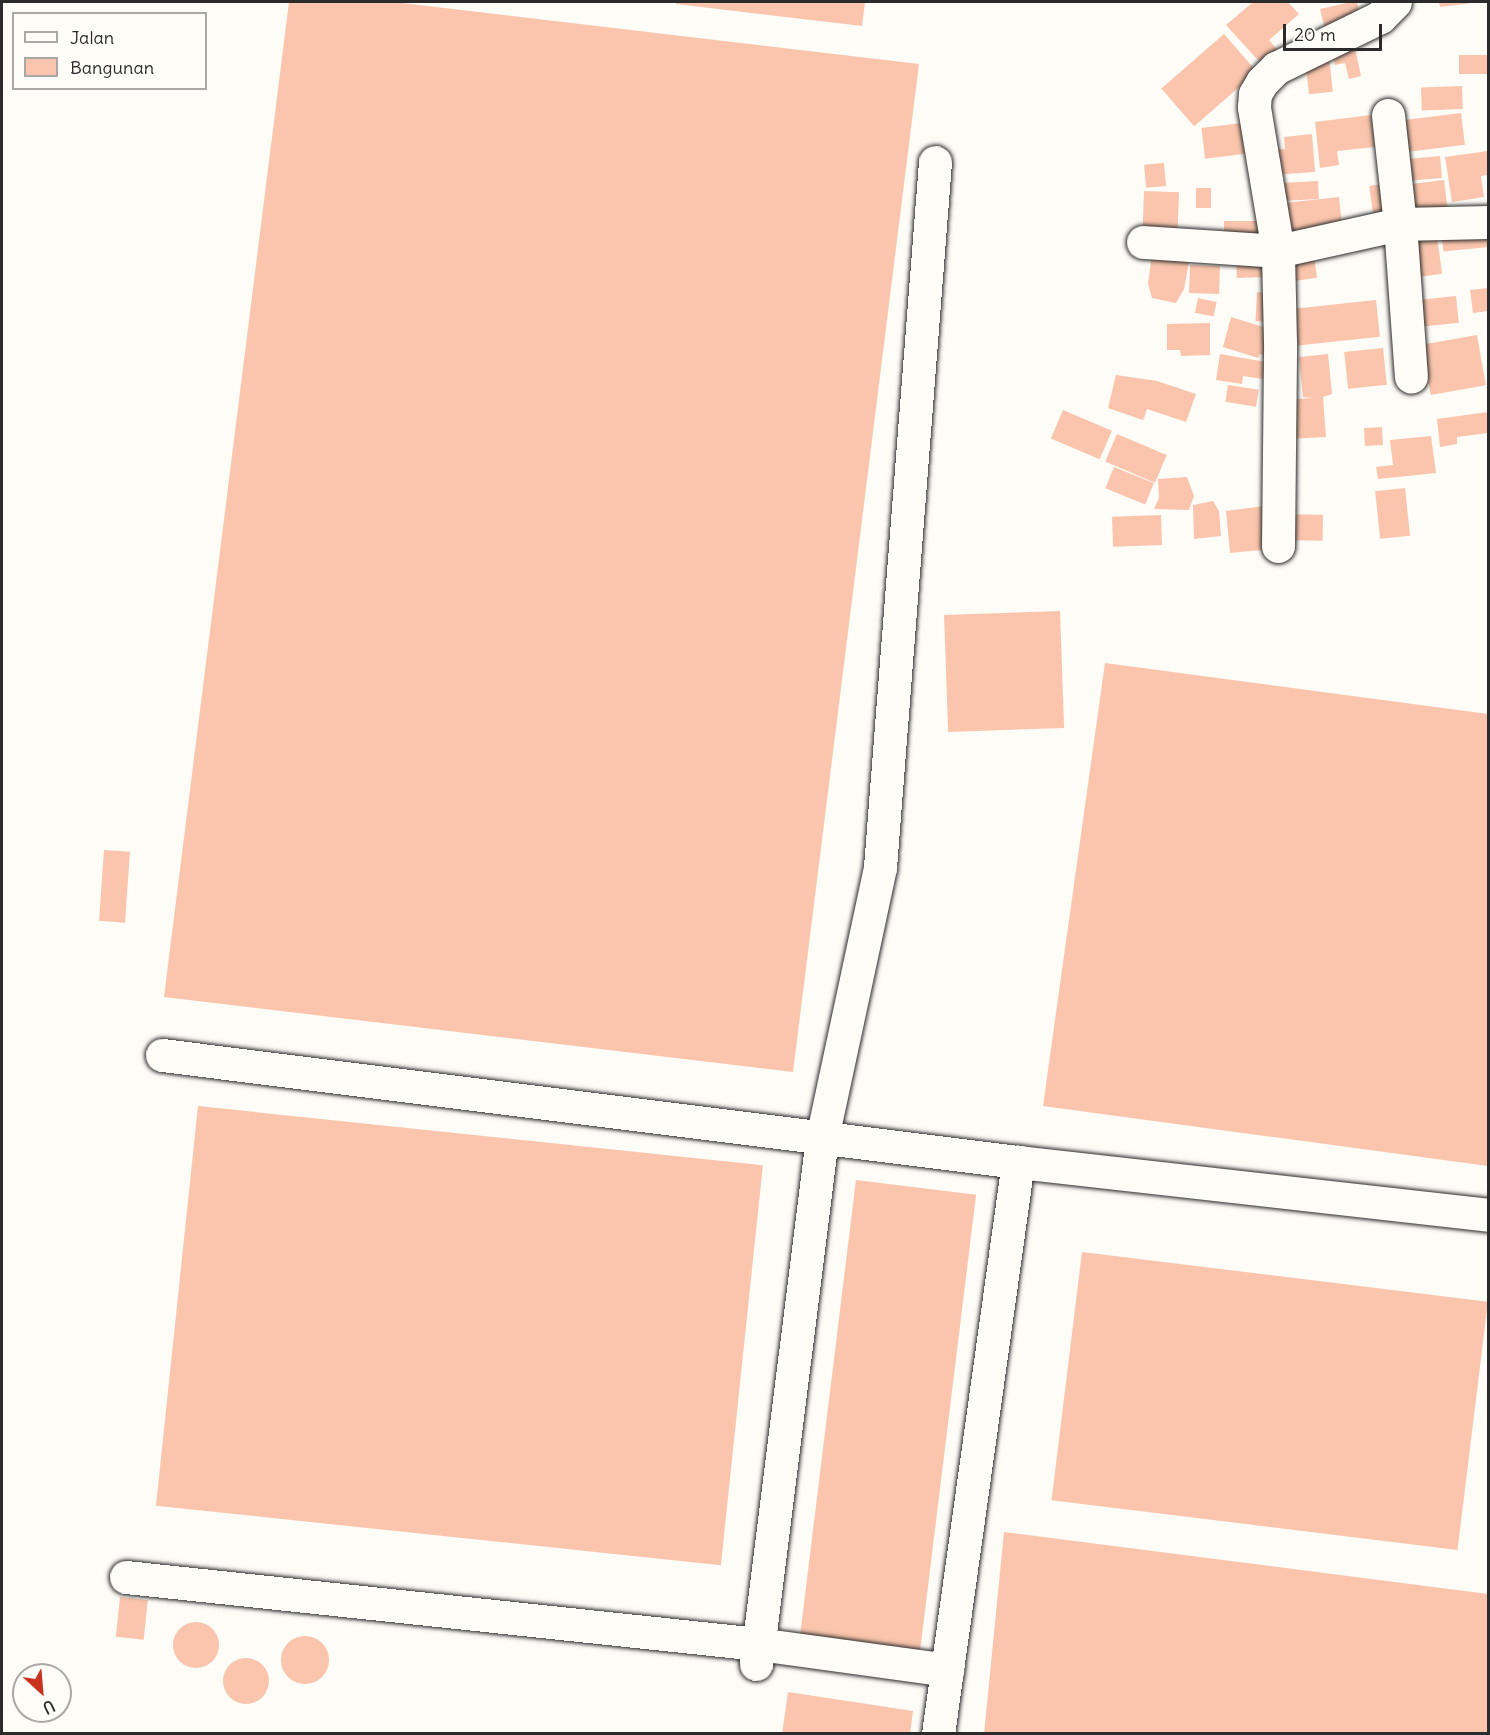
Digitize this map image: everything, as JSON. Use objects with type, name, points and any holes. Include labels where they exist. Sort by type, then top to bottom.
[{"type":"street","points":[[1278,546],[1280,342],[1278,251],[1254,107],[1255,94],[1276,68],[1380,17],[1395,2]]},
{"type":"street","points":[[1388,115],[1400,224],[1411,377]]},
{"type":"street","points":[[757,1654],[822,1138],[880,867],[935,162]]},
{"type":"street","points":[[1143,242],[1278,251],[1400,224],[1488,222]]},
{"type":"street","points":[[162,1055],[1018,1162],[1488,1215]]},
{"type":"street","points":[[938,1734],[1018,1162]]},
{"type":"street","points":[[126,1577],[757,1654],[946,1670]]},
{"type":"building","points":[[289,2],[394,2],[919,64],[793,1072],[164,997]]},
{"type":"building","points":[[676,2],[865,2],[862,26],[676,4]]},
{"type":"building","points":[[1253,2],[1288,2],[1299,14],[1269,40],[1281,54],[1266,69],[1226,25]]},
{"type":"building","points":[[1357,2],[1361,20],[1325,29],[1320,9]]},
{"type":"building","points":[[1439,2],[1472,2],[1472,3],[1440,7]]},
{"type":"building","points":[[1224,34],[1257,72],[1194,126],[1161,88]]},
{"type":"building","points":[[1354,44],[1361,76],[1349,79],[1345,63],[1335,65],[1332,48]]},
{"type":"building","points":[[1459,55],[1488,55],[1488,74],[1459,74]]},
{"type":"building","points":[[1329,56],[1333,92],[1309,94],[1305,59]]},
{"type":"building","points":[[1462,86],[1463,109],[1422,110],[1421,87]]},
{"type":"building","points":[[1461,113],[1465,145],[1400,153],[1396,121]]},
{"type":"building","points":[[1371,115],[1375,147],[1337,151],[1339,165],[1320,168],[1315,122]]},
{"type":"building","points":[[1250,122],[1254,153],[1205,159],[1201,128]]},
{"type":"building","points":[[1312,134],[1315,172],[1270,175],[1268,150],[1285,149],[1284,137]]},
{"type":"building","points":[[1488,151],[1488,175],[1481,176],[1484,197],[1452,202],[1445,157]]},
{"type":"building","points":[[1440,156],[1442,178],[1400,182],[1398,160]]},
{"type":"building","points":[[1164,163],[1166,186],[1146,188],[1144,165]]},
{"type":"building","points":[[1444,180],[1448,212],[1411,216],[1407,185]]},
{"type":"building","points":[[1318,181],[1319,199],[1277,201],[1276,183]]},
{"type":"building","points":[[1390,183],[1395,220],[1374,223],[1369,186]]},
{"type":"building","points":[[1196,188],[1211,188],[1211,208],[1196,208]]},
{"type":"building","points":[[1144,191],[1179,192],[1177,239],[1142,238]]},
{"type":"building","points":[[1339,197],[1343,233],[1315,228],[1287,231],[1285,203]]},
{"type":"building","points":[[1224,221],[1264,221],[1264,244],[1224,244]]},
{"type":"building","points":[[1486,227],[1488,247],[1443,252],[1441,232]]},
{"type":"building","points":[[1437,237],[1442,274],[1413,278],[1408,241]]},
{"type":"building","points":[[1153,248],[1189,262],[1184,289],[1176,303],[1152,298],[1148,283]]},
{"type":"building","points":[[1313,249],[1317,278],[1285,282],[1281,253]]},
{"type":"building","points":[[1264,254],[1265,277],[1237,278],[1236,255]]},
{"type":"building","points":[[1190,265],[1220,266],[1219,294],[1189,293]]},
{"type":"building","points":[[1488,288],[1488,311],[1473,313],[1470,290]]},
{"type":"building","points":[[1257,292],[1278,293],[1276,322],[1255,321]]},
{"type":"building","points":[[1456,296],[1459,323],[1423,327],[1420,300]]},
{"type":"building","points":[[1198,298],[1217,302],[1213,317],[1195,313]]},
{"type":"building","points":[[1376,300],[1380,337],[1295,346],[1291,309]]},
{"type":"building","points":[[1231,317],[1273,330],[1275,358],[1260,354],[1258,358],[1223,347]]},
{"type":"building","points":[[1210,323],[1210,355],[1181,356],[1180,350],[1167,350],[1167,324]]},
{"type":"building","points":[[1477,335],[1486,385],[1431,395],[1422,345]]},
{"type":"building","points":[[1383,348],[1387,385],[1348,389],[1344,352]]},
{"type":"building","points":[[1220,354],[1266,362],[1263,379],[1243,376],[1242,384],[1216,380]]},
{"type":"building","points":[[1328,354],[1332,394],[1323,397],[1326,437],[1286,439],[1294,399],[1313,398],[1303,397],[1299,357]]},
{"type":"building","points":[[1116,375],[1157,381],[1196,394],[1186,422],[1147,409],[1143,420],[1108,408]]},
{"type":"building","points":[[1228,385],[1259,390],[1256,407],[1225,402]]},
{"type":"building","points":[[1063,410],[1112,431],[1100,459],[1051,439]]},
{"type":"building","points":[[1488,412],[1488,433],[1457,437],[1457,444],[1440,447],[1437,419]]},
{"type":"building","points":[[1382,427],[1383,445],[1365,446],[1364,428]]},
{"type":"building","points":[[1117,434],[1167,455],[1155,483],[1105,462]]},
{"type":"building","points":[[1431,436],[1436,473],[1378,479],[1376,467],[1393,465],[1390,440]]},
{"type":"building","points":[[1114,467],[1154,483],[1145,504],[1105,488]]},
{"type":"building","points":[[1187,477],[1194,496],[1189,510],[1154,509],[1159,498],[1158,479]]},
{"type":"building","points":[[1405,488],[1410,536],[1380,539],[1375,491]]},
{"type":"building","points":[[1213,501],[1219,511],[1221,536],[1194,539],[1193,505]]},
{"type":"building","points":[[1272,505],[1271,549],[1230,553],[1226,511]]},
{"type":"building","points":[[1282,514],[1323,515],[1323,541],[1282,540]]},
{"type":"building","points":[[1161,515],[1162,545],[1113,547],[1112,517]]},
{"type":"building","points":[[1060,611],[1064,728],[948,732],[944,615]]},
{"type":"building","points":[[1105,663],[1488,714],[1488,1166],[1043,1106]]},
{"type":"building","points":[[104,850],[130,852],[125,923],[99,921]]},
{"type":"building","points":[[198,1106],[763,1165],[721,1565],[156,1506]]},
{"type":"building","points":[[856,1180],[976,1195],[920,1652],[800,1638]]},
{"type":"building","points":[[1082,1252],[1488,1302],[1457,1550],[1052,1500]]},
{"type":"building","points":[[1004,1532],[1488,1594],[1488,1734],[984,1734]]},
{"type":"building","points":[[120,1597],[148,1600],[144,1640],[116,1637]]},
{"type":"building","points":[[196,1622],[205,1623],[213,1628],[218,1636],[218,1654],[213,1662],[205,1667],[196,1668],[187,1667],[179,1662],[174,1654],[173,1645],[174,1636],[179,1628],[187,1623]]},
{"type":"building","points":[[300,1636],[310,1636],[322,1643],[329,1655],[329,1665],[322,1677],[310,1684],[300,1684],[285,1673],[281,1665],[281,1655],[292,1640]]},
{"type":"building","points":[[246,1658],[262,1665],[269,1681],[262,1697],[246,1704],[230,1697],[223,1681],[230,1665]]},
{"type":"building","points":[[788,1692],[913,1711],[910,1734],[782,1734]]}]
